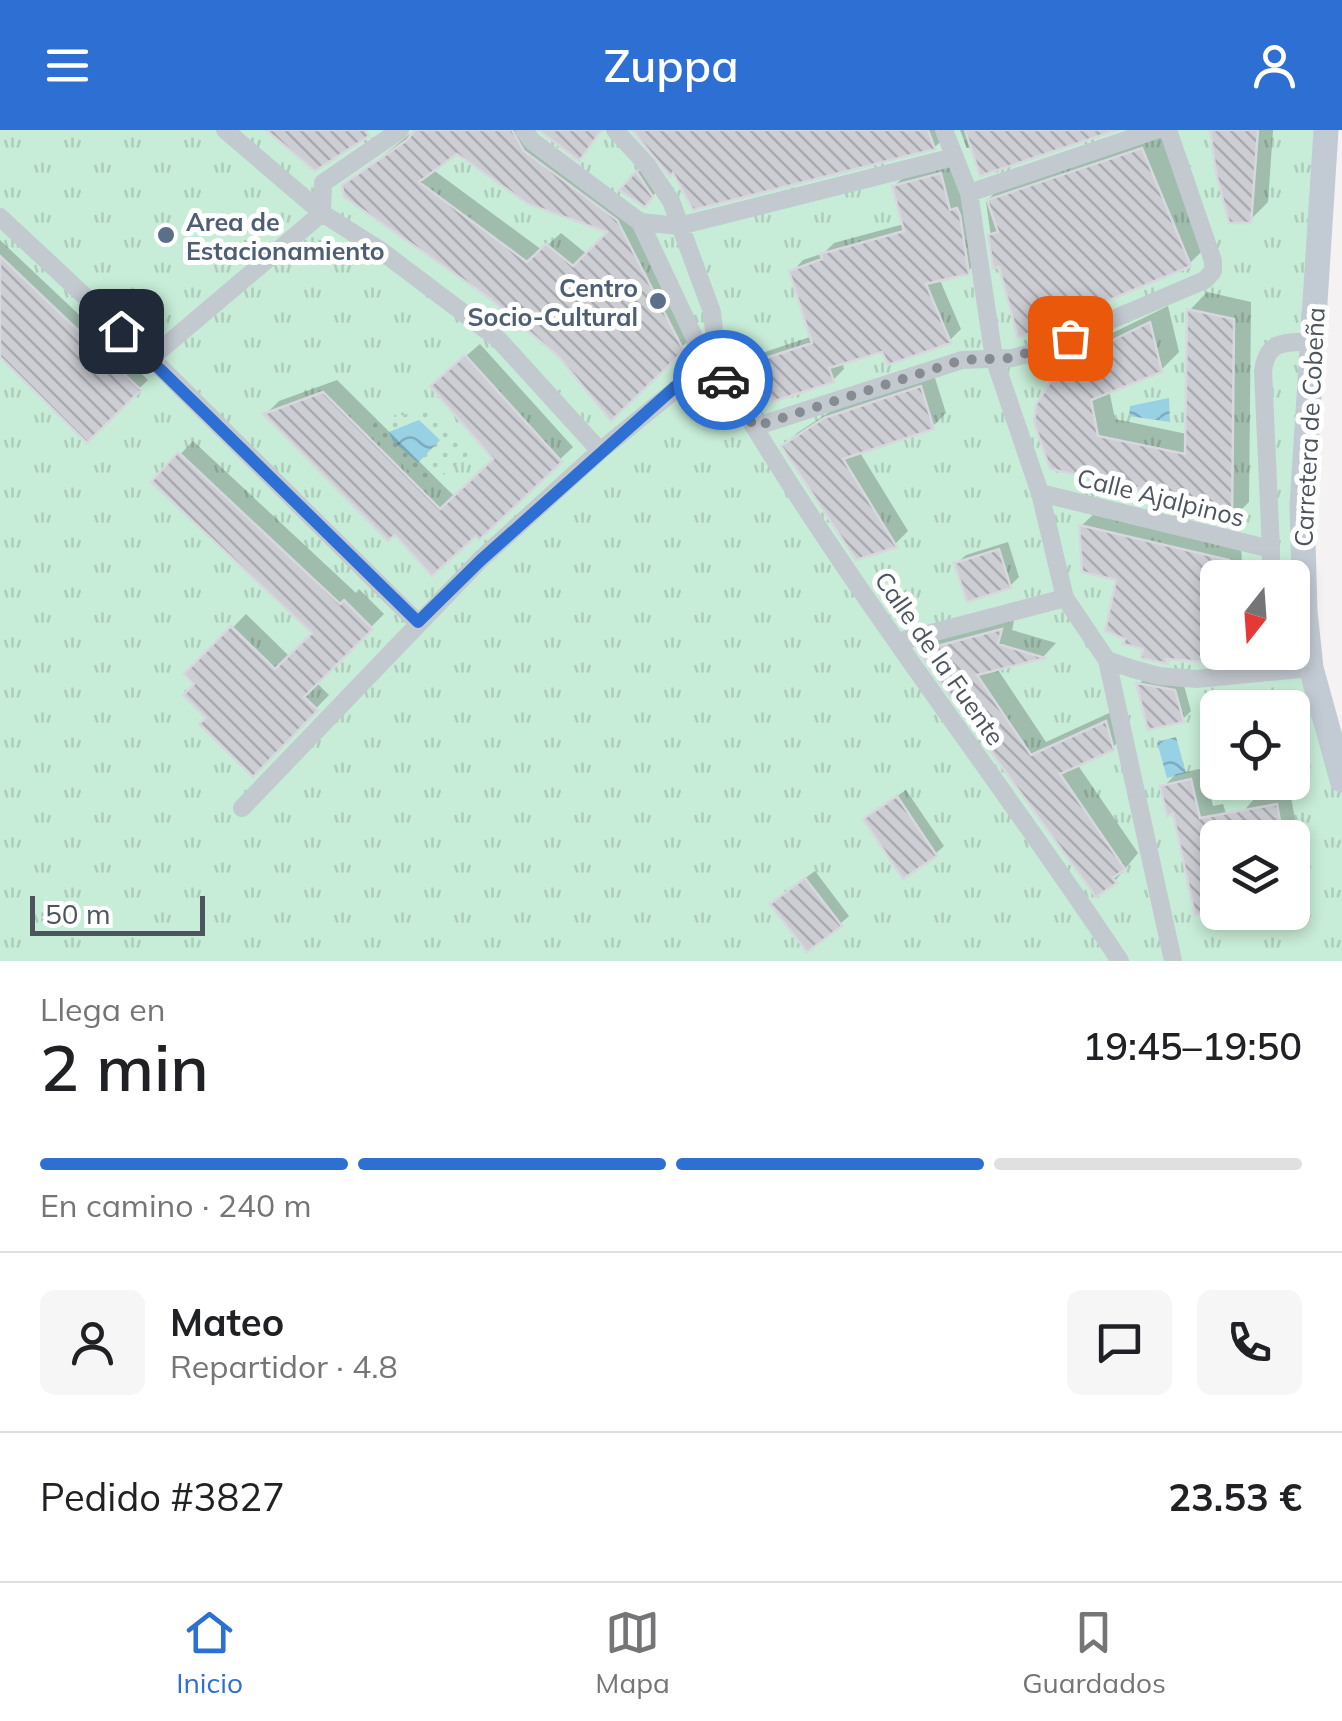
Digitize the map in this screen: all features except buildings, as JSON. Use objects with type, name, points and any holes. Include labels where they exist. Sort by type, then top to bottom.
[{"type":"street","points":[[225,130],[322,214],[380,250],[498,339],[600,451]]},
{"type":"street","points":[[151,358],[322,214],[323,183],[400,130]]},
{"type":"street","points":[[524,130],[532,141],[640,222],[704,365]]},
{"type":"street","points":[[242,808],[418,622],[600,451],[704,365],[724,366],[725,378],[719,386],[708,388],[699,382],[704,365],[712,312],[671,202],[647,166],[615,130]]},
{"type":"street","points":[[944,130],[968,193],[994,358],[1040,493],[1065,598],[1107,660],[1169,959]]},
{"type":"street","points":[[968,193],[1156,130]]},
{"type":"street","points":[[754,427],[962,360],[1036,352],[1205,280],[1213,271],[1213,261],[1168,130]]},
{"type":"street","name":"Carretera de Cobeña","points":[[1304,560],[1302,506],[1326,130]]},
{"type":"street","points":[[640,222],[680,226],[954,157]]},
{"type":"street","points":[[0,217],[151,358],[418,622]]},
{"type":"street","name":"Calle Ajalpinos","points":[[1271,560],[1263,371],[1266,354],[1276,344],[1312,341]]},
{"type":"street","name":"Calle de la Fuente","points":[[725,378],[897,642],[1120,961]]},
{"type":"street","name":"Calle Ajalpinos","points":[[1040,493],[1271,548]]},
{"type":"street","points":[[897,642],[1065,598]]},
{"type":"street","points":[[1107,660],[1160,676],[1197,679],[1295,670]]},
{"type":"street","name":"Carretera de Cobeña","points":[[1310,668],[1342,780]]},
{"type":"green space","points":[[0,130],[1329,130],[1305,560],[1200,560],[1200,670],[1310,670],[1310,640],[1342,756],[1342,961],[0,961]]},
{"type":"green space","points":[[433,407],[473,451],[427,488],[368,431],[375,422]]},
{"type":"water","points":[[1169,398],[1170,422],[1129,416],[1130,406]]},
{"type":"water","points":[[419,420],[440,440],[418,463],[393,441],[389,432]]},
{"type":"water","points":[[1176,737],[1186,773],[1167,778],[1157,742]]},
{"type":"way so far","points":[[723,380],[754,427],[962,360],[1012,358],[1070,338]]},
{"type":"place","name":"Area de Estacionamiento","points":[[166,235]]},
{"type":"place","name":"Centro Socio-Cultural","points":[[658,301]]},
{"type":"route","points":[[121,331],[418,622],[600,451],[675,387],[696,373],[699,382],[708,388],[719,386],[723,380]]}]
